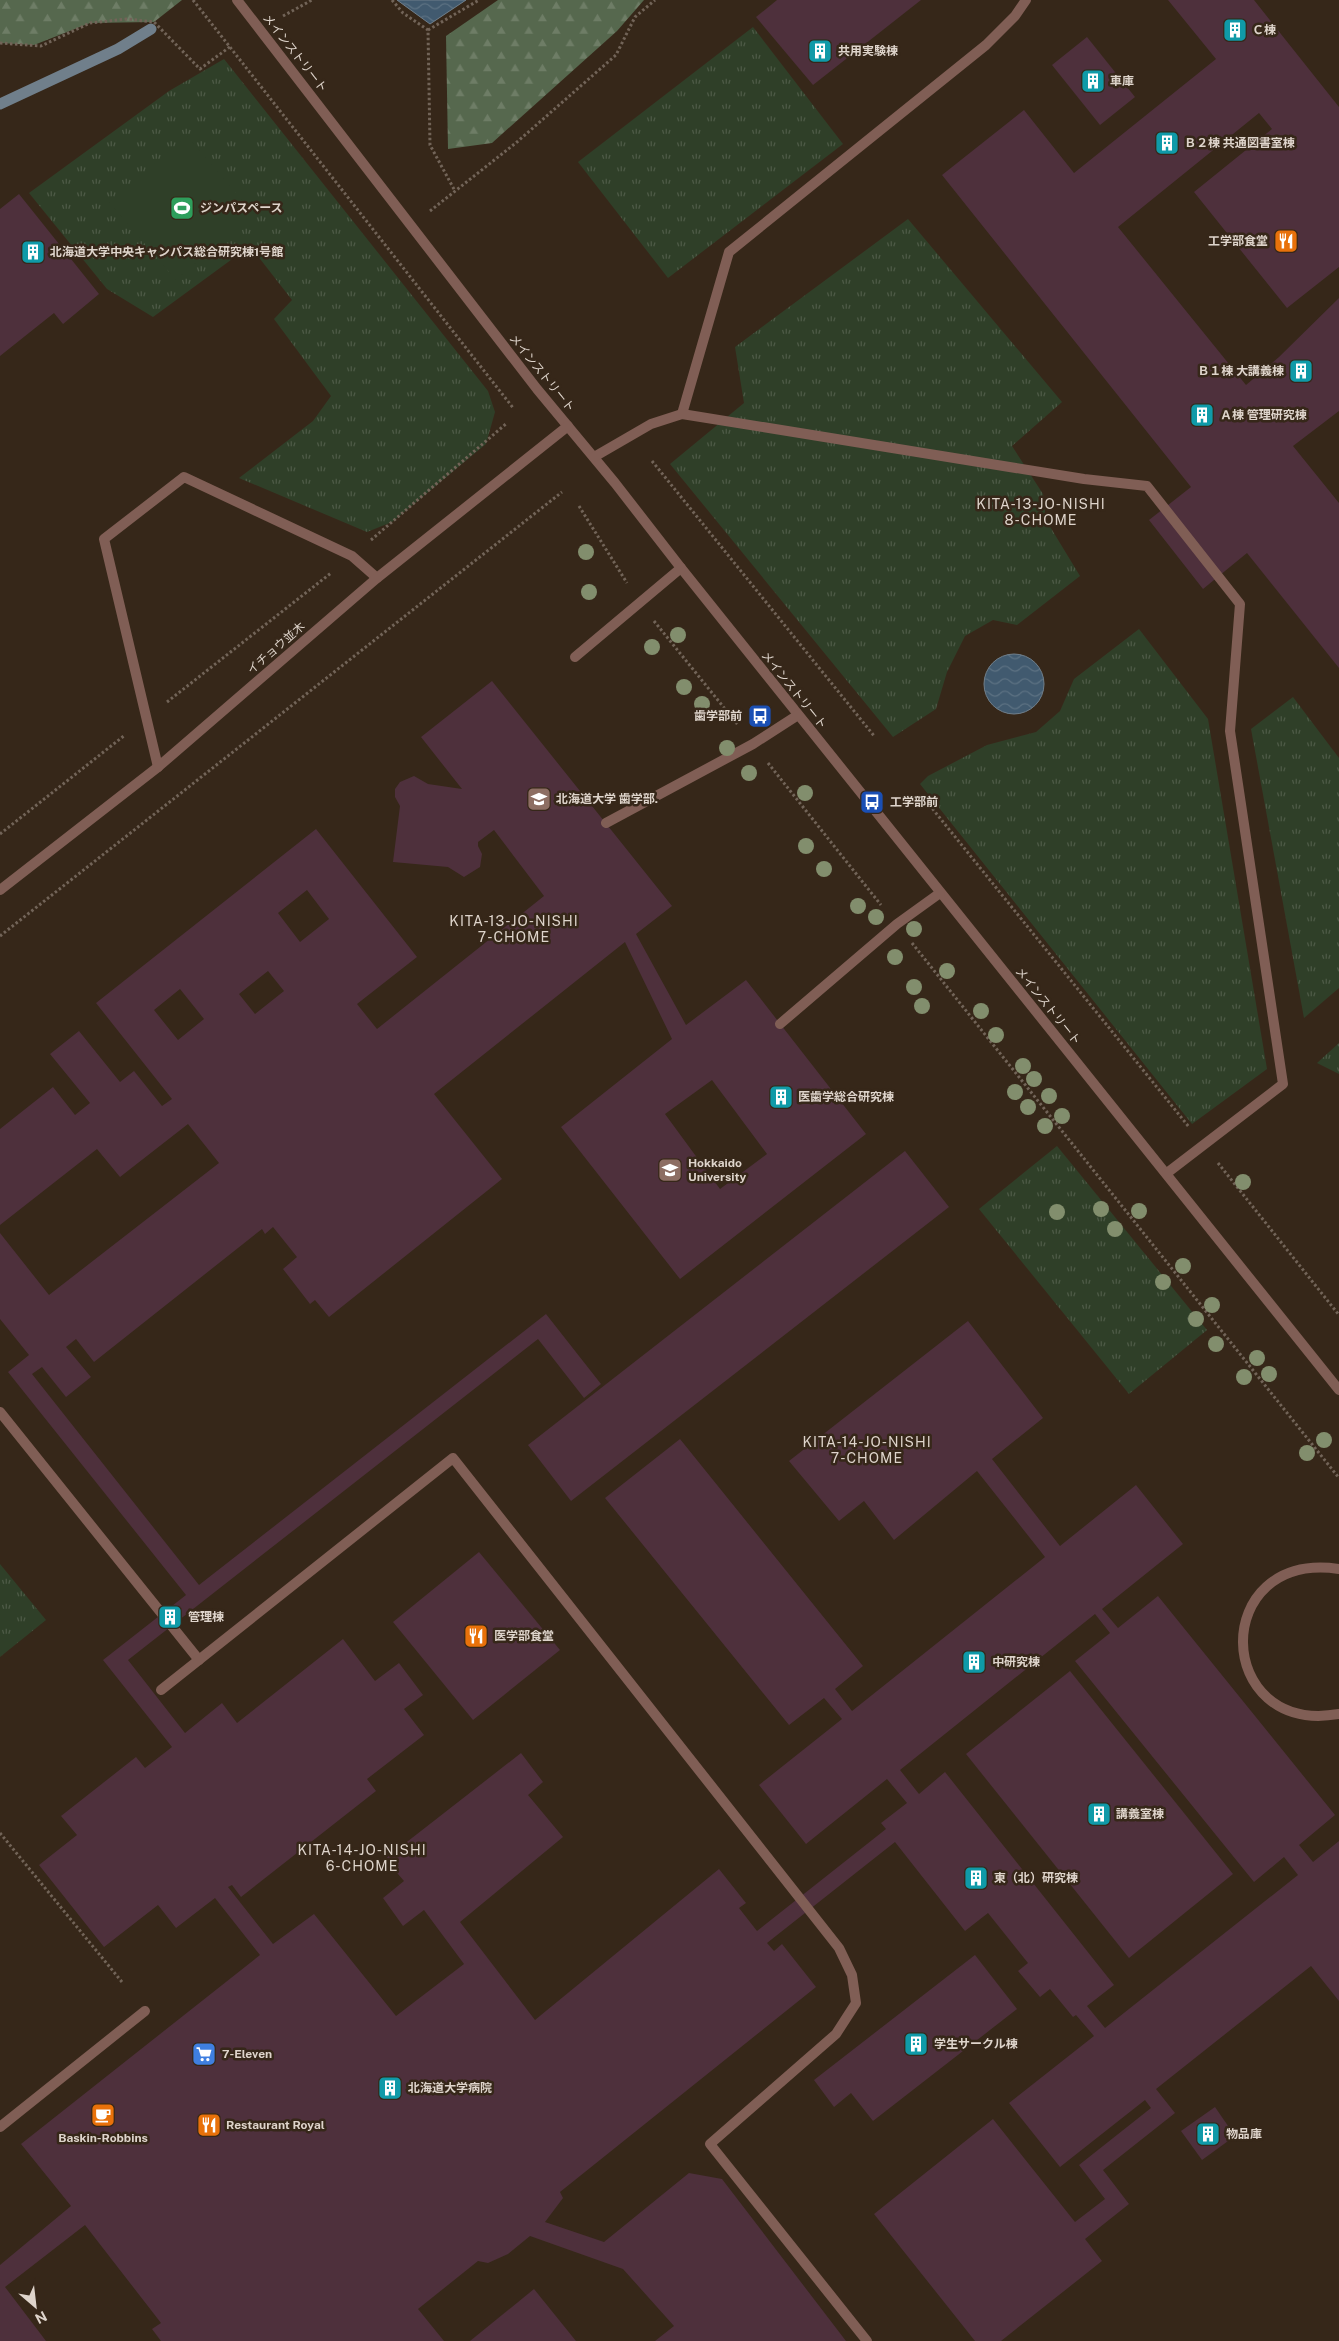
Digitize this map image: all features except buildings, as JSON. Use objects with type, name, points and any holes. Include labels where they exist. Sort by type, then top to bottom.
[{"type":"lane","name":"メインストリート","points":[[237,0],[537,389],[1339,1390]]},
{"type":"lane","points":[[682,414],[729,252],[986,45],[1015,16],[1026,0]]},
{"type":"lane","points":[[594,458],[652,424],[682,414],[1084,480],[1146,486],[1240,604],[1230,731],[1283,1084],[1167,1174]]},
{"type":"lane","name":"イチョウ並木","points":[[0,890],[158,767],[377,578],[568,426]]},
{"type":"lane","points":[[158,767],[148,718],[104,539],[184,476],[352,556],[377,578]]},
{"type":"lane","points":[[575,657],[681,568]]},
{"type":"lane","points":[[606,823],[753,744],[798,715]]},
{"type":"lane","points":[[780,1024],[897,924],[940,893]]},
{"type":"lane","points":[[0,1412],[199,1660]]},
{"type":"lane","points":[[161,1690],[453,1458],[839,1948],[852,1975],[856,2003],[836,2034],[710,2144],[867,2341]]},
{"type":"lane","points":[[1339,1569],[1318,1566],[1296,1569],[1276,1578],[1259,1593],[1248,1612],[1242,1633],[1243,1655],[1248,1669],[1263,1694],[1279,1707],[1299,1715],[1320,1717],[1339,1714]]},
{"type":"lane","points":[[0,2127],[145,2011]]},
{"type":"path","points":[[193,0],[514,409]]},
{"type":"path","points":[[283,16],[312,0]]},
{"type":"path","points":[[392,0],[403,13],[428,30]]},
{"type":"path","points":[[428,30],[480,0]]},
{"type":"path","points":[[412,225],[517,142],[616,55],[635,17],[655,0]]},
{"type":"path","points":[[0,43],[41,46],[90,23],[127,19],[154,22],[200,69],[231,46]]},
{"type":"path","points":[[428,30],[430,144],[455,191]]},
{"type":"path","points":[[0,834],[352,556],[507,424]]},
{"type":"path","points":[[652,460],[875,738]]},
{"type":"path","points":[[0,936],[562,492]]},
{"type":"path","points":[[579,506],[640,603],[1339,1478]]},
{"type":"path","points":[[923,797],[1339,1315]]},
{"type":"path","points":[[0,1833],[122,1982]]},
{"type":"green space","points":[[0,0],[182,0],[154,22],[90,23],[34,45],[0,43]]},
{"type":"green space","points":[[498,0],[644,0],[617,31],[492,143],[448,149],[446,36]]},
{"type":"green space","points":[[753,27],[843,144],[668,278],[578,162]]},
{"type":"green space","points":[[224,59],[488,391],[495,412],[486,444],[392,522],[367,532],[239,478],[313,421],[331,396],[274,319],[292,300],[250,246],[153,317],[107,289],[29,193],[169,91]]},
{"type":"green space","name":"ジンパスペース","points":[[187,136],[254,214],[176,280],[109,202]]},
{"type":"green space","points":[[908,219],[1062,402],[1012,446],[1043,494],[1046,520],[1080,576],[1017,625],[993,620],[965,636],[947,672],[936,709],[893,737],[670,464],[744,403],[735,347]]},
{"type":"green space","points":[[1139,629],[1208,719],[1267,1069],[1192,1124],[920,784],[928,776],[987,745],[1036,732],[1060,711],[1074,679]]},
{"type":"green space","points":[[1293,697],[1339,758],[1339,988],[1304,1018],[1251,729]]},
{"type":"green space","points":[[1339,1043],[1339,1074],[1317,1063]]},
{"type":"green space","points":[[1057,1146],[1207,1330],[1129,1394],[979,1209]]},
{"type":"green space","points":[[0,1564],[46,1620],[0,1657]]},
{"type":"water","points":[[397,0],[466,0],[430,24]]},
{"type":"water","points":[[1014,654],[1031,659],[1039,667],[1044,684],[1039,701],[1031,709],[1014,714],[997,709],[989,701],[984,684],[989,667],[997,659]]},
{"type":"waterway","points":[[0,104],[118,49],[151,29]]},
{"type":"place","name":"Ｃ棟","points":[[1235,30]]},
{"type":"place","name":"共用実験棟","points":[[820,51]]},
{"type":"place","name":"車庫","points":[[1093,81]]},
{"type":"place","name":"Ｂ２棟 共通図書室棟","points":[[1167,143]]},
{"type":"place","name":"ジンパスペース","points":[[182,208]]},
{"type":"place","name":"工学部食堂","points":[[1286,241]]},
{"type":"place","name":"北海道大学中央キャンパス総合研究棟1号館","points":[[33,252]]},
{"type":"place","name":"Ｂ１棟 大講義棟","points":[[1301,371]]},
{"type":"place","name":"Ａ棟 管理研究棟","points":[[1202,415]]},
{"type":"place","name":"歯学部前","points":[[760,716]]},
{"type":"place","name":"北海道大学 歯学部.","points":[[539,799]]},
{"type":"place","name":"工学部前","points":[[872,802]]},
{"type":"place","name":"医歯学総合研究棟","points":[[781,1097]]},
{"type":"place","name":"Hokkaido University","points":[[670,1170]]},
{"type":"place","name":"管理棟","points":[[170,1617]]},
{"type":"place","name":"医学部食堂","points":[[476,1636]]},
{"type":"place","name":"中研究棟","points":[[974,1662]]},
{"type":"place","name":"講義室棟","points":[[1099,1814]]},
{"type":"place","name":"東（北）研究棟","points":[[976,1878]]},
{"type":"place","name":"学生サークル棟","points":[[916,2044]]},
{"type":"place","name":"7-Eleven","points":[[204,2054]]},
{"type":"place","name":"北海道大学病院","points":[[390,2088]]},
{"type":"place","name":"Baskin-Robbins","points":[[103,2115]]},
{"type":"place","name":"Restaurant Royal","points":[[209,2125]]},
{"type":"place","name":"物品庫","points":[[1208,2134]]},
{"type":"district","name":"KITA-13-JO-NISHI 8-CHOME","points":[[1041,512]]},
{"type":"district","name":"KITA-13-JO-NISHI 7-CHOME","points":[[514,930]]},
{"type":"district","name":"KITA-14-JO-NISHI 7-CHOME","points":[[867,1450]]},
{"type":"district","name":"KITA-14-JO-NISHI 6-CHOME","points":[[362,1858]]}]
